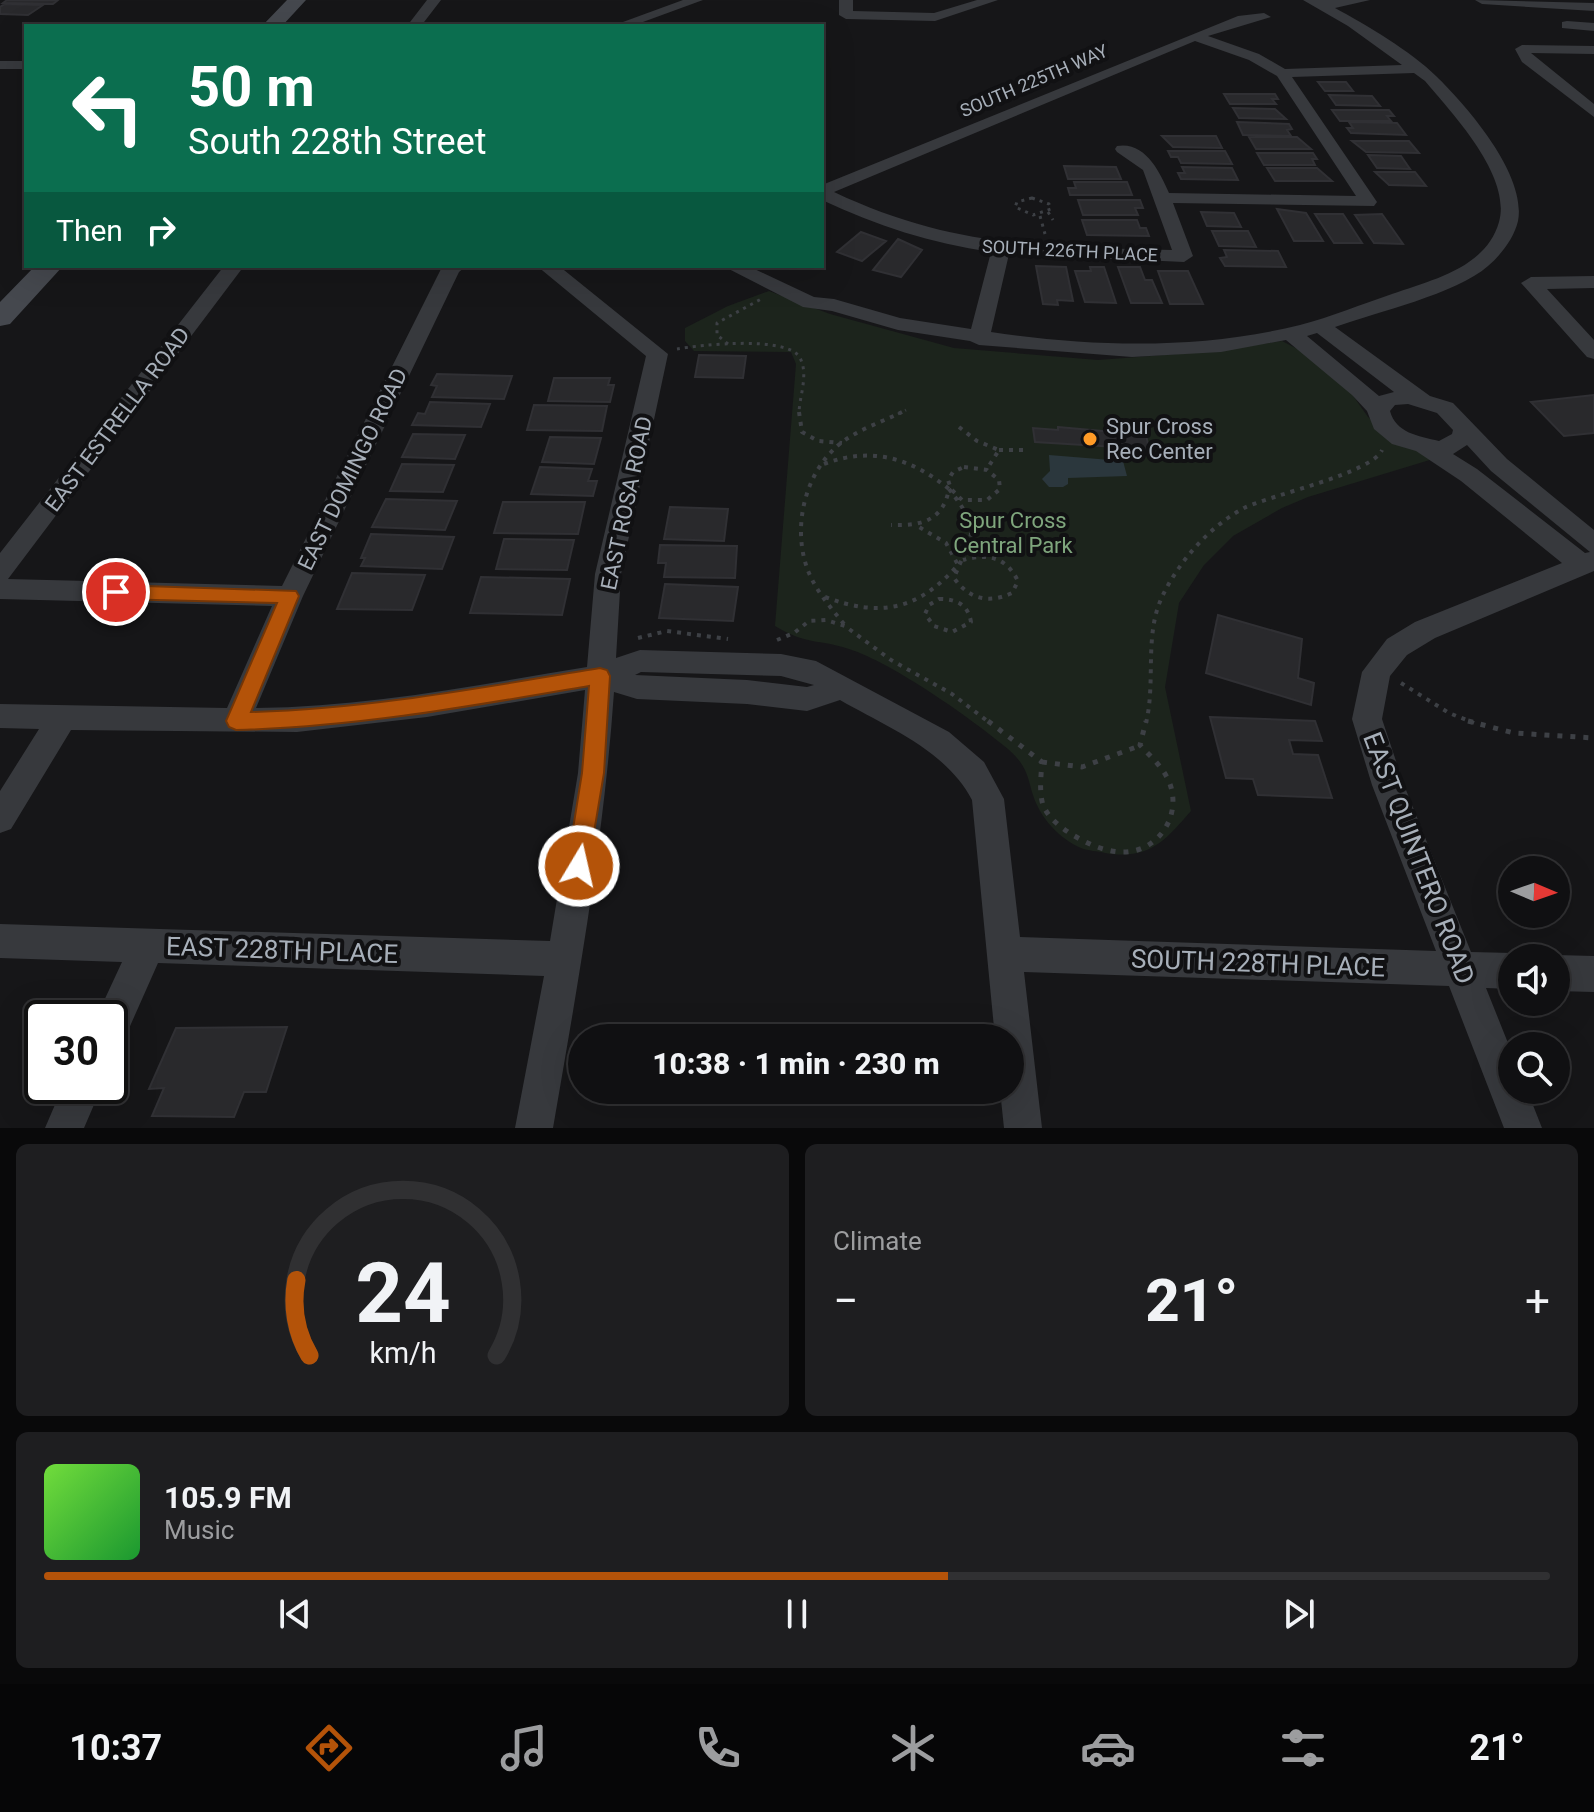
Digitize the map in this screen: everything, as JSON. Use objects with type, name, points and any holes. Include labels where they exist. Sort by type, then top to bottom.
[{"type":"main road","points":[[273,24],[297,0]]},
{"type":"main road","points":[[294,24],[317,0]]},
{"type":"main road","points":[[0,318],[48,268]]},
{"type":"street","points":[[416,24],[434,0]]},
{"type":"street","points":[[626,24],[696,0]]},
{"type":"street","points":[[846,0],[846,15],[935,17],[991,0]]},
{"type":"street","points":[[1315,3],[1363,0]]},
{"type":"street","points":[[1482,0],[1594,7]]},
{"type":"street","points":[[1315,3],[1387,47],[1413,69]]},
{"type":"street","points":[[1549,5],[1591,50]]},
{"type":"street","points":[[1574,6],[1593,28]]},
{"type":"street","name":"SOUTH 225TH WAY","points":[[824,191],[1195,36],[1238,20],[1264,17]]},
{"type":"street","points":[[1567,25],[1593,28]]},
{"type":"street","points":[[1123,149],[1150,167],[1163,198],[1368,202],[1282,73],[1254,57],[1195,36]]},
{"type":"street","points":[[1591,50],[1522,49],[1527,59],[1594,112]]},
{"type":"street","points":[[0,65],[24,65]]},
{"type":"street","points":[[1282,73],[1413,69]]},
{"type":"street","points":[[737,268],[810,303],[834,305],[898,324],[979,339],[1051,347],[1132,351],[1221,346],[1305,329],[1449,281],[1479,264],[1497,246],[1509,220],[1506,191],[1494,164],[1469,148],[1412,77],[1413,69]]},
{"type":"street","name":"SOUTH 226TH PLACE","points":[[824,193],[863,215],[922,236],[1001,249],[1184,256],[1163,198]]},
{"type":"street","points":[[979,339],[1001,249]]},
{"type":"street","name":"EAST ESTRELLA ROAD","points":[[0,572],[232,268]]},
{"type":"street","name":"EAST DOMINGO ROAD","points":[[236,721],[290,596],[453,268]]},
{"type":"street","points":[[550,268],[657,354]]},
{"type":"street","points":[[768,268],[822,292],[834,305]]},
{"type":"street","points":[[1594,282],[1531,283],[1594,353]]},
{"type":"street","points":[[1305,329],[1421,399],[1454,415],[1464,430],[1548,509],[1590,556]]},
{"type":"street","points":[[1305,329],[1400,439],[1425,447],[1590,556]]},
{"type":"street","name":"EAST ROSA ROAD","points":[[534,1128],[565,959],[593,773],[608,574],[657,354]]},
{"type":"street","points":[[1380,417],[1389,399],[1421,399]]},
{"type":"street","points":[[1425,447],[1450,447],[1463,437],[1464,430]]},
{"type":"street","points":[[1379,669],[1397,647],[1425,630],[1590,556]]},
{"type":"street","points":[[0,589],[290,596]]},
{"type":"street","points":[[0,716],[297,720],[427,705],[600,676],[640,661],[749,678],[807,699],[840,688],[938,741],[973,771],[988,799],[1023,1128]]},
{"type":"street","name":"EAST QUINTERO ROAD","points":[[1379,669],[1367,719],[1388,785],[1523,1128]]},
{"type":"street","points":[[600,676],[637,687],[749,678]]},
{"type":"street","points":[[0,819],[62,718]]},
{"type":"street","name":"EAST 228TH PLACE","points":[[0,941],[565,959]]},
{"type":"street","points":[[123,1000],[148,945]]},
{"type":"street","name":"SOUTH 228TH PLACE","points":[[1004,954],[1498,970]]},
{"type":"street","points":[[1570,973],[1594,974]]},
{"type":"street","points":[[64,1128],[75,1104]]},
{"type":"path","points":[[1048,212],[1028,215],[1015,207],[1017,202],[1032,198],[1049,204],[1048,212],[1053,220]]},
{"type":"path","points":[[730,346],[717,335],[717,323],[778,290]]},
{"type":"path","points":[[657,354],[683,348],[780,346],[800,356],[803,371],[798,412],[802,432],[818,441],[842,443]]},
{"type":"path","points":[[906,410],[842,443],[822,465],[807,494],[801,531],[806,566],[845,626],[891,660],[952,694],[1042,762],[1082,767],[1116,757],[1140,745],[1151,703],[1154,622],[1162,597],[1186,557],[1212,530],[1243,509],[1292,489],[1372,464],[1383,448],[1380,417]]},
{"type":"path","points":[[959,427],[977,441],[999,450],[1025,450]]},
{"type":"path","points":[[987,470],[999,450]]},
{"type":"path","points":[[822,465],[842,455],[864,452],[883,454],[925,470],[949,489],[957,498],[970,502],[984,502],[995,497],[1000,489],[999,480],[987,470],[964,467],[953,472],[948,480],[949,489],[948,501],[942,512],[917,527]]},
{"type":"path","points":[[823,596],[863,609],[884,609],[925,597],[943,585],[963,560],[973,528],[966,512],[949,489]]},
{"type":"path","points":[[891,525],[917,527],[946,543],[958,565],[954,578],[962,591],[978,600],[997,600],[1012,593],[1018,581],[1012,567],[998,557],[979,555],[963,560]]},
{"type":"path","points":[[963,603],[971,596]]},
{"type":"path","points":[[939,599],[963,603],[971,612],[971,622],[964,630],[952,633],[939,631],[929,624],[925,614],[929,605],[939,599]]},
{"type":"path","points":[[772,640],[781,640],[809,621],[826,620],[845,626]]},
{"type":"path","points":[[640,661],[630,646],[640,636],[667,631],[733,639]]},
{"type":"path","points":[[1379,669],[1436,707],[1505,735],[1594,738]]},
{"type":"path","points":[[1042,762],[1040,788],[1046,811],[1068,834],[1099,847],[1131,852],[1159,839],[1170,826],[1174,808],[1173,792],[1164,773],[1140,745]]},
{"type":"green space","name":"Spur Cross Central Park","points":[[769,291],[830,314],[954,348],[1098,360],[1204,352],[1282,341],[1309,355],[1342,380],[1368,417],[1391,437],[1433,459],[1308,497],[1282,508],[1233,536],[1204,565],[1179,603],[1165,687],[1191,811],[1164,840],[1144,851],[1120,854],[1087,850],[1068,841],[1051,826],[1034,799],[1022,764],[974,723],[932,693],[867,656],[795,636],[775,626],[796,364],[791,352],[694,351],[685,341],[685,328],[728,306]]},
{"type":"shaded area","points":[[1049,455],[1123,461],[1127,476],[1068,478],[1068,484],[1063,487],[1049,487],[1042,479],[1050,471]]},
{"type":"building","points":[[7,0],[58,0],[53,4],[3,3]]},
{"type":"building","points":[[5,4],[43,5],[28,15],[0,14],[0,7]]},
{"type":"building","points":[[1318,82],[1346,82],[1353,91],[1325,91]]},
{"type":"building","points":[[1224,94],[1275,94],[1278,99],[1272,99],[1276,104],[1230,104]]},
{"type":"building","points":[[1329,95],[1372,96],[1380,106],[1336,105]]},
{"type":"building","points":[[1233,108],[1275,109],[1286,119],[1239,118]]},
{"type":"building","points":[[1332,110],[1389,110],[1394,116],[1387,116],[1391,121],[1340,121]]},
{"type":"building","points":[[1237,122],[1289,124],[1292,129],[1287,130],[1291,136],[1243,135]]},
{"type":"building","points":[[1349,122],[1397,123],[1406,135],[1351,133],[1347,128],[1353,128]]},
{"type":"building","points":[[1162,136],[1216,136],[1222,148],[1173,147]]},
{"type":"building","points":[[1249,137],[1297,137],[1311,149],[1256,149]]},
{"type":"building","points":[[1352,141],[1409,141],[1419,153],[1366,152]]},
{"type":"building","points":[[1168,151],[1225,151],[1232,164],[1181,163]]},
{"type":"building","points":[[1257,153],[1313,153],[1317,159],[1312,159],[1315,165],[1264,165]]},
{"type":"building","points":[[1368,155],[1401,156],[1410,169],[1377,168]]},
{"type":"building","points":[[1064,166],[1116,167],[1121,179],[1068,179]]},
{"type":"building","points":[[1182,167],[1232,168],[1238,180],[1181,179],[1178,173],[1185,173]]},
{"type":"building","points":[[1267,168],[1317,168],[1332,181],[1275,181]]},
{"type":"building","points":[[1375,172],[1415,172],[1426,186],[1389,185]]},
{"type":"building","points":[[1074,182],[1127,182],[1132,195],[1070,195],[1068,188],[1076,188]]},
{"type":"building","points":[[1078,200],[1140,200],[1143,208],[1135,208],[1138,215],[1083,215]]},
{"type":"building","points":[[1277,209],[1306,213],[1323,241],[1294,241]]},
{"type":"building","points":[[1201,212],[1234,213],[1241,227],[1207,226]]},
{"type":"building","points":[[1315,214],[1343,214],[1362,243],[1334,243]]},
{"type":"building","points":[[1382,214],[1403,244],[1374,243],[1355,215]]},
{"type":"building","points":[[1082,220],[1137,220],[1149,236],[1087,235]]},
{"type":"building","points":[[1212,231],[1248,231],[1256,247],[1219,246]]},
{"type":"building","points":[[861,232],[886,241],[862,261],[837,252]]},
{"type":"building","points":[[898,239],[922,250],[901,277],[873,270]]},
{"type":"building","points":[[1224,250],[1278,251],[1286,267],[1225,266],[1220,258],[1227,257]]},
{"type":"building","points":[[1036,266],[1066,267],[1073,301],[1057,300],[1058,305],[1043,304]]},
{"type":"building","points":[[1090,267],[1104,267],[1116,303],[1085,302],[1075,271],[1091,271]]},
{"type":"building","points":[[1118,267],[1140,267],[1145,280],[1152,280],[1162,303],[1131,303]]},
{"type":"building","points":[[1158,271],[1188,271],[1203,304],[1170,304]]},
{"type":"building","points":[[699,355],[746,356],[743,378],[695,377]]},
{"type":"building","points":[[437,374],[512,376],[504,399],[432,397],[437,386],[431,385]]},
{"type":"building","points":[[554,378],[610,378],[608,385],[614,385],[610,402],[548,401]]},
{"type":"building","points":[[1594,395],[1594,433],[1564,436],[1531,402]]},
{"type":"building","points":[[430,402],[490,404],[481,427],[412,425],[418,413],[425,414]]},
{"type":"building","points":[[534,405],[607,406],[602,431],[527,430]]},
{"type":"building","name":"Spur Cross Rec Center","points":[[1058,427],[1146,435],[1149,449],[1035,442],[1033,428],[1058,430]]},
{"type":"building","points":[[413,434],[465,435],[455,459],[402,457]]},
{"type":"building","points":[[550,437],[601,438],[594,464],[542,462]]},
{"type":"building","points":[[402,464],[454,465],[443,492],[390,491]]},
{"type":"building","points":[[540,467],[592,469],[588,481],[597,481],[593,496],[531,494]]},
{"type":"building","points":[[386,499],[457,501],[445,530],[372,527]]},
{"type":"building","points":[[503,502],[585,502],[578,534],[494,533]]},
{"type":"building","points":[[670,507],[728,509],[724,541],[664,539]]},
{"type":"building","points":[[371,534],[454,537],[442,569],[361,566]]},
{"type":"building","points":[[504,539],[574,540],[567,570],[496,569]]},
{"type":"building","points":[[660,545],[737,546],[735,578],[664,577],[666,563],[658,563]]},
{"type":"building","points":[[352,573],[425,575],[412,610],[337,609]]},
{"type":"building","points":[[481,577],[570,579],[562,615],[470,613]]},
{"type":"building","points":[[665,584],[738,587],[733,621],[659,618]]},
{"type":"building","points":[[1218,615],[1302,639],[1298,678],[1314,683],[1311,705],[1206,673]]},
{"type":"building","points":[[1210,717],[1315,721],[1322,741],[1289,740],[1293,754],[1318,755],[1332,798],[1258,795],[1253,779],[1226,778]]},
{"type":"building","points":[[287,1027],[266,1092],[244,1092],[234,1117],[152,1116],[164,1088],[149,1089],[176,1028]]},
{"type":"place","name":"Spur Cross Rec Center","points":[[1090,439]]},
{"type":"route","points":[[116,592],[290,596],[236,721],[347,715],[600,676],[593,773],[579,866]]}]
